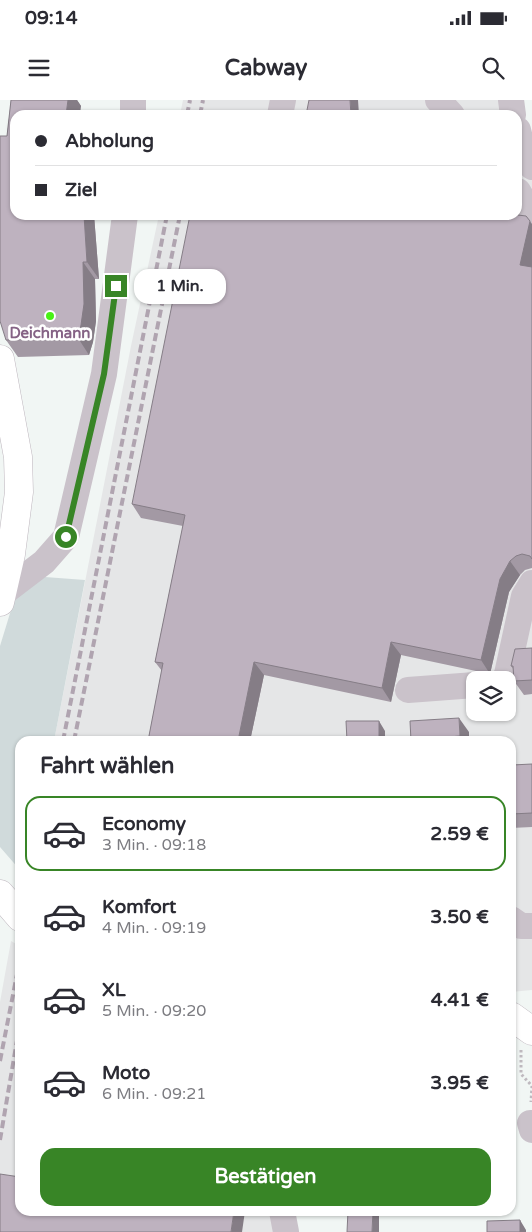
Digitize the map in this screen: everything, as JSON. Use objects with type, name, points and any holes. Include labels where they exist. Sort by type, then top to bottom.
[{"type":"main road","points":[[1,367],[18,457],[19,492],[11,554],[1,598]]},
{"type":"main road","points":[[0,894],[15,911]]},
{"type":"street","points":[[438,100],[447,110]]},
{"type":"street","points":[[522,143],[532,167]]},
{"type":"street","points":[[522,198],[532,215]]},
{"type":"street","points":[[1,598],[44,562],[66,537],[104,374],[124,220]]},
{"type":"street","points":[[11,554],[44,562]]},
{"type":"street","points":[[506,671],[524,596],[532,583]]},
{"type":"street","points":[[408,690],[466,686]]},
{"type":"street","points":[[516,923],[522,926],[532,926]]},
{"type":"street","points":[[283,1216],[286,1232]]},
{"type":"path","points":[[526,1023],[520,1042],[521,1074],[532,1086],[531,1126]]},
{"type":"shaded area","points":[[183,100],[517,100],[519,110],[181,110]]},
{"type":"shaded area","points":[[522,120],[532,161],[532,990],[516,992],[516,736],[55,736],[131,346],[158,220],[522,220]]},
{"type":"shaded area","points":[[45,577],[85,580],[55,736],[15,736],[15,864],[0,847],[0,646],[15,597]]},
{"type":"shaded area","points":[[11,941],[15,943],[15,1216],[277,1216],[280,1232],[0,1232],[0,1002]]},
{"type":"building","name":"Deichmann","points":[[11,100],[68,100],[67,110],[10,110],[10,220],[84,220],[87,262],[83,262],[84,304],[78,338],[6,340],[0,321],[0,136],[7,136]]},
{"type":"building","points":[[309,100],[350,100],[351,110],[307,110]]},
{"type":"building","points":[[522,216],[526,216],[530,221],[520,265],[532,267],[532,559],[530,556],[522,554],[516,556],[510,561],[500,579],[481,660],[391,642],[382,688],[254,662],[239,736],[149,736],[163,663],[155,662],[185,515],[132,504],[189,220],[522,220]]},
{"type":"building","points":[[532,648],[532,680],[516,681],[516,671],[513,671],[513,666],[511,666],[515,649]]},
{"type":"building","points":[[459,718],[460,736],[411,736],[410,721]]},
{"type":"building","points":[[346,721],[379,721],[379,736],[347,736]]},
{"type":"building","points":[[532,764],[532,813],[516,814],[516,765]]},
{"type":"building","points":[[0,1174],[15,1176],[15,1216],[233,1216],[231,1232],[0,1232]]},
{"type":"building","points":[[348,1216],[373,1216],[372,1232],[347,1232]]},
{"type":"building","points":[[520,1220],[520,1232],[487,1232],[487,1221]]},
{"type":"railway","points":[[188,110],[190,100]]},
{"type":"railway","points":[[201,110],[203,100]]},
{"type":"railway","points":[[64,736],[166,220]]},
{"type":"railway","points":[[75,736],[179,220]]},
{"type":"railway","points":[[0,1061],[15,984]]},
{"type":"railway","points":[[0,1140],[15,1052]]},
{"type":"place","name":"Deichmann","points":[[50,316]]},
{"type":"route","points":[[66,537],[104,374],[116,286]]}]
